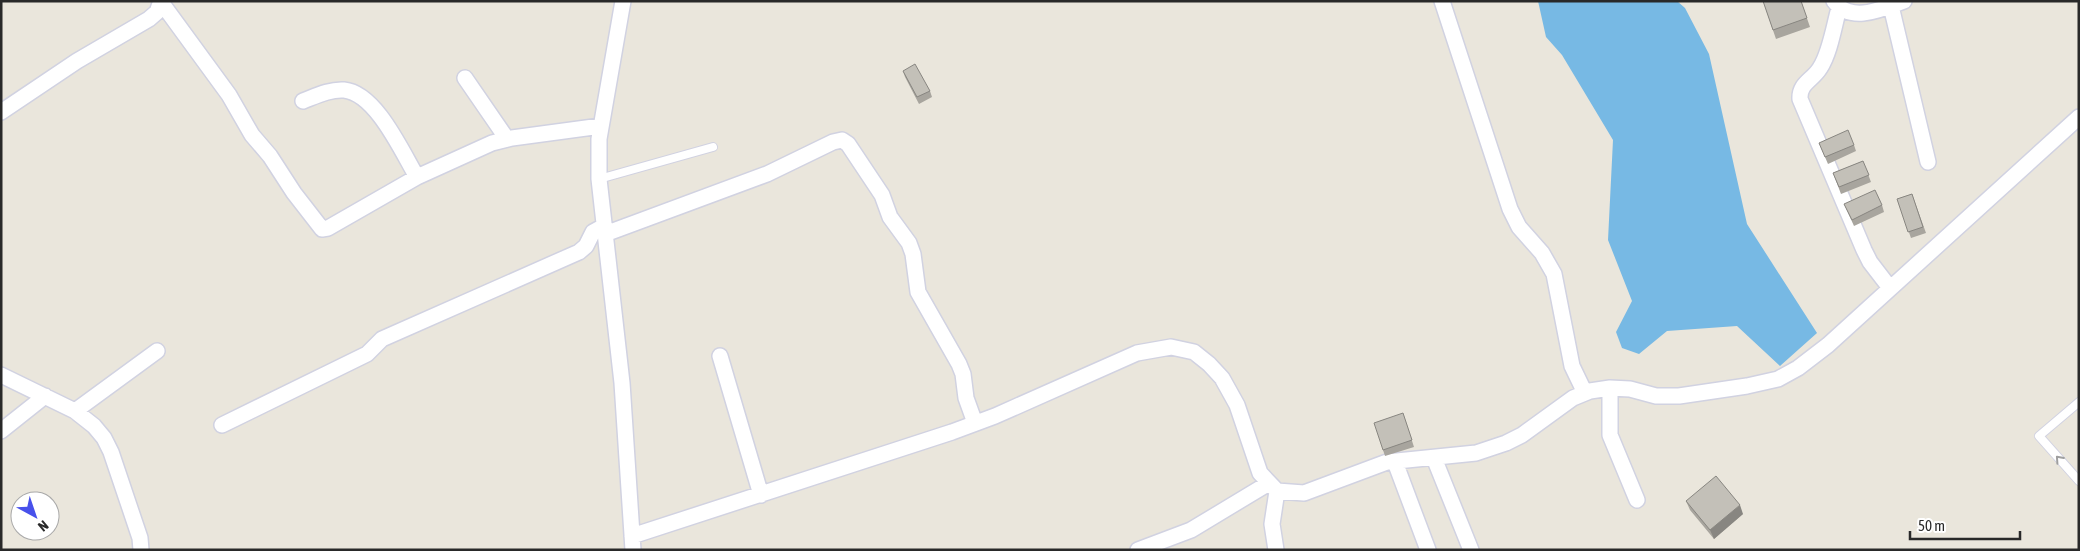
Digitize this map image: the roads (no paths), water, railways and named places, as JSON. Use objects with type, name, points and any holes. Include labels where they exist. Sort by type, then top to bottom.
[{"type":"street","points":[[623,1],[599,139],[599,179],[622,383],[632,543],[761,495],[975,424],[1137,353],[1171,347],[1194,352],[1210,364],[1222,378],[1237,406],[1260,473],[1273,487],[1304,493],[1365,469],[1395,462],[1476,453],[1506,443],[1535,427],[1574,398],[1585,393],[1610,388],[1656,396],[1679,396],[1747,386],[1778,379],[1798,368],[1828,345],[2079,118]]},
{"type":"street","points":[[1442,1],[1510,208],[1519,226],[1542,253],[1554,274],[1572,366],[1585,393]]},
{"type":"street","points":[[161,2],[229,95],[252,135],[270,156],[290,187],[322,229],[328,228],[417,177],[492,143],[507,139],[601,126]]},
{"type":"street","points":[[1,112],[69,66],[149,19],[157,12],[161,2]]},
{"type":"street","points":[[1890,288],[1864,250],[1800,99],[1799,92],[1803,85],[1820,70],[1824,60],[1836,5],[1852,13],[1864,14],[1897,4],[1928,162]]},
{"type":"street","points":[[465,78],[507,139]]},
{"type":"street","points":[[303,101],[330,91],[343,90],[353,92],[364,98],[378,112],[417,177]]},
{"type":"street","points":[[222,425],[367,354],[382,339],[579,252],[583,249],[593,232],[605,230],[725,190],[767,174],[833,142],[842,140],[848,144],[882,194],[890,217],[909,243],[913,254],[918,292],[954,353],[961,370],[966,398],[975,424]]},
{"type":"street","points":[[75,411],[158,351]]},
{"type":"street","points":[[720,356],[761,495]]},
{"type":"street","points":[[1,374],[75,411],[94,426],[104,438],[111,452],[140,538],[141,550]]},
{"type":"street","points":[[1610,388],[1610,434],[1637,500]]},
{"type":"street","points":[[1,431],[45,396]]},
{"type":"street","points":[[1434,458],[1471,550]]},
{"type":"street","points":[[1395,462],[1428,550]]},
{"type":"street","points":[[1138,550],[1191,530],[1273,487]]},
{"type":"street","points":[[1273,487],[1272,524],[1276,550]]},
{"type":"lane","points":[[599,179],[713,147]]},
{"type":"lane","points":[[2079,402],[2039,436],[2079,481]]},
{"type":"water","points":[[1538,1],[1677,1],[1685,8],[1709,54],[1747,224],[1817,333],[1780,366],[1737,326],[1667,331],[1639,354],[1622,348],[1616,332],[1632,301],[1608,240],[1613,140],[1562,55],[1546,37]]}]
